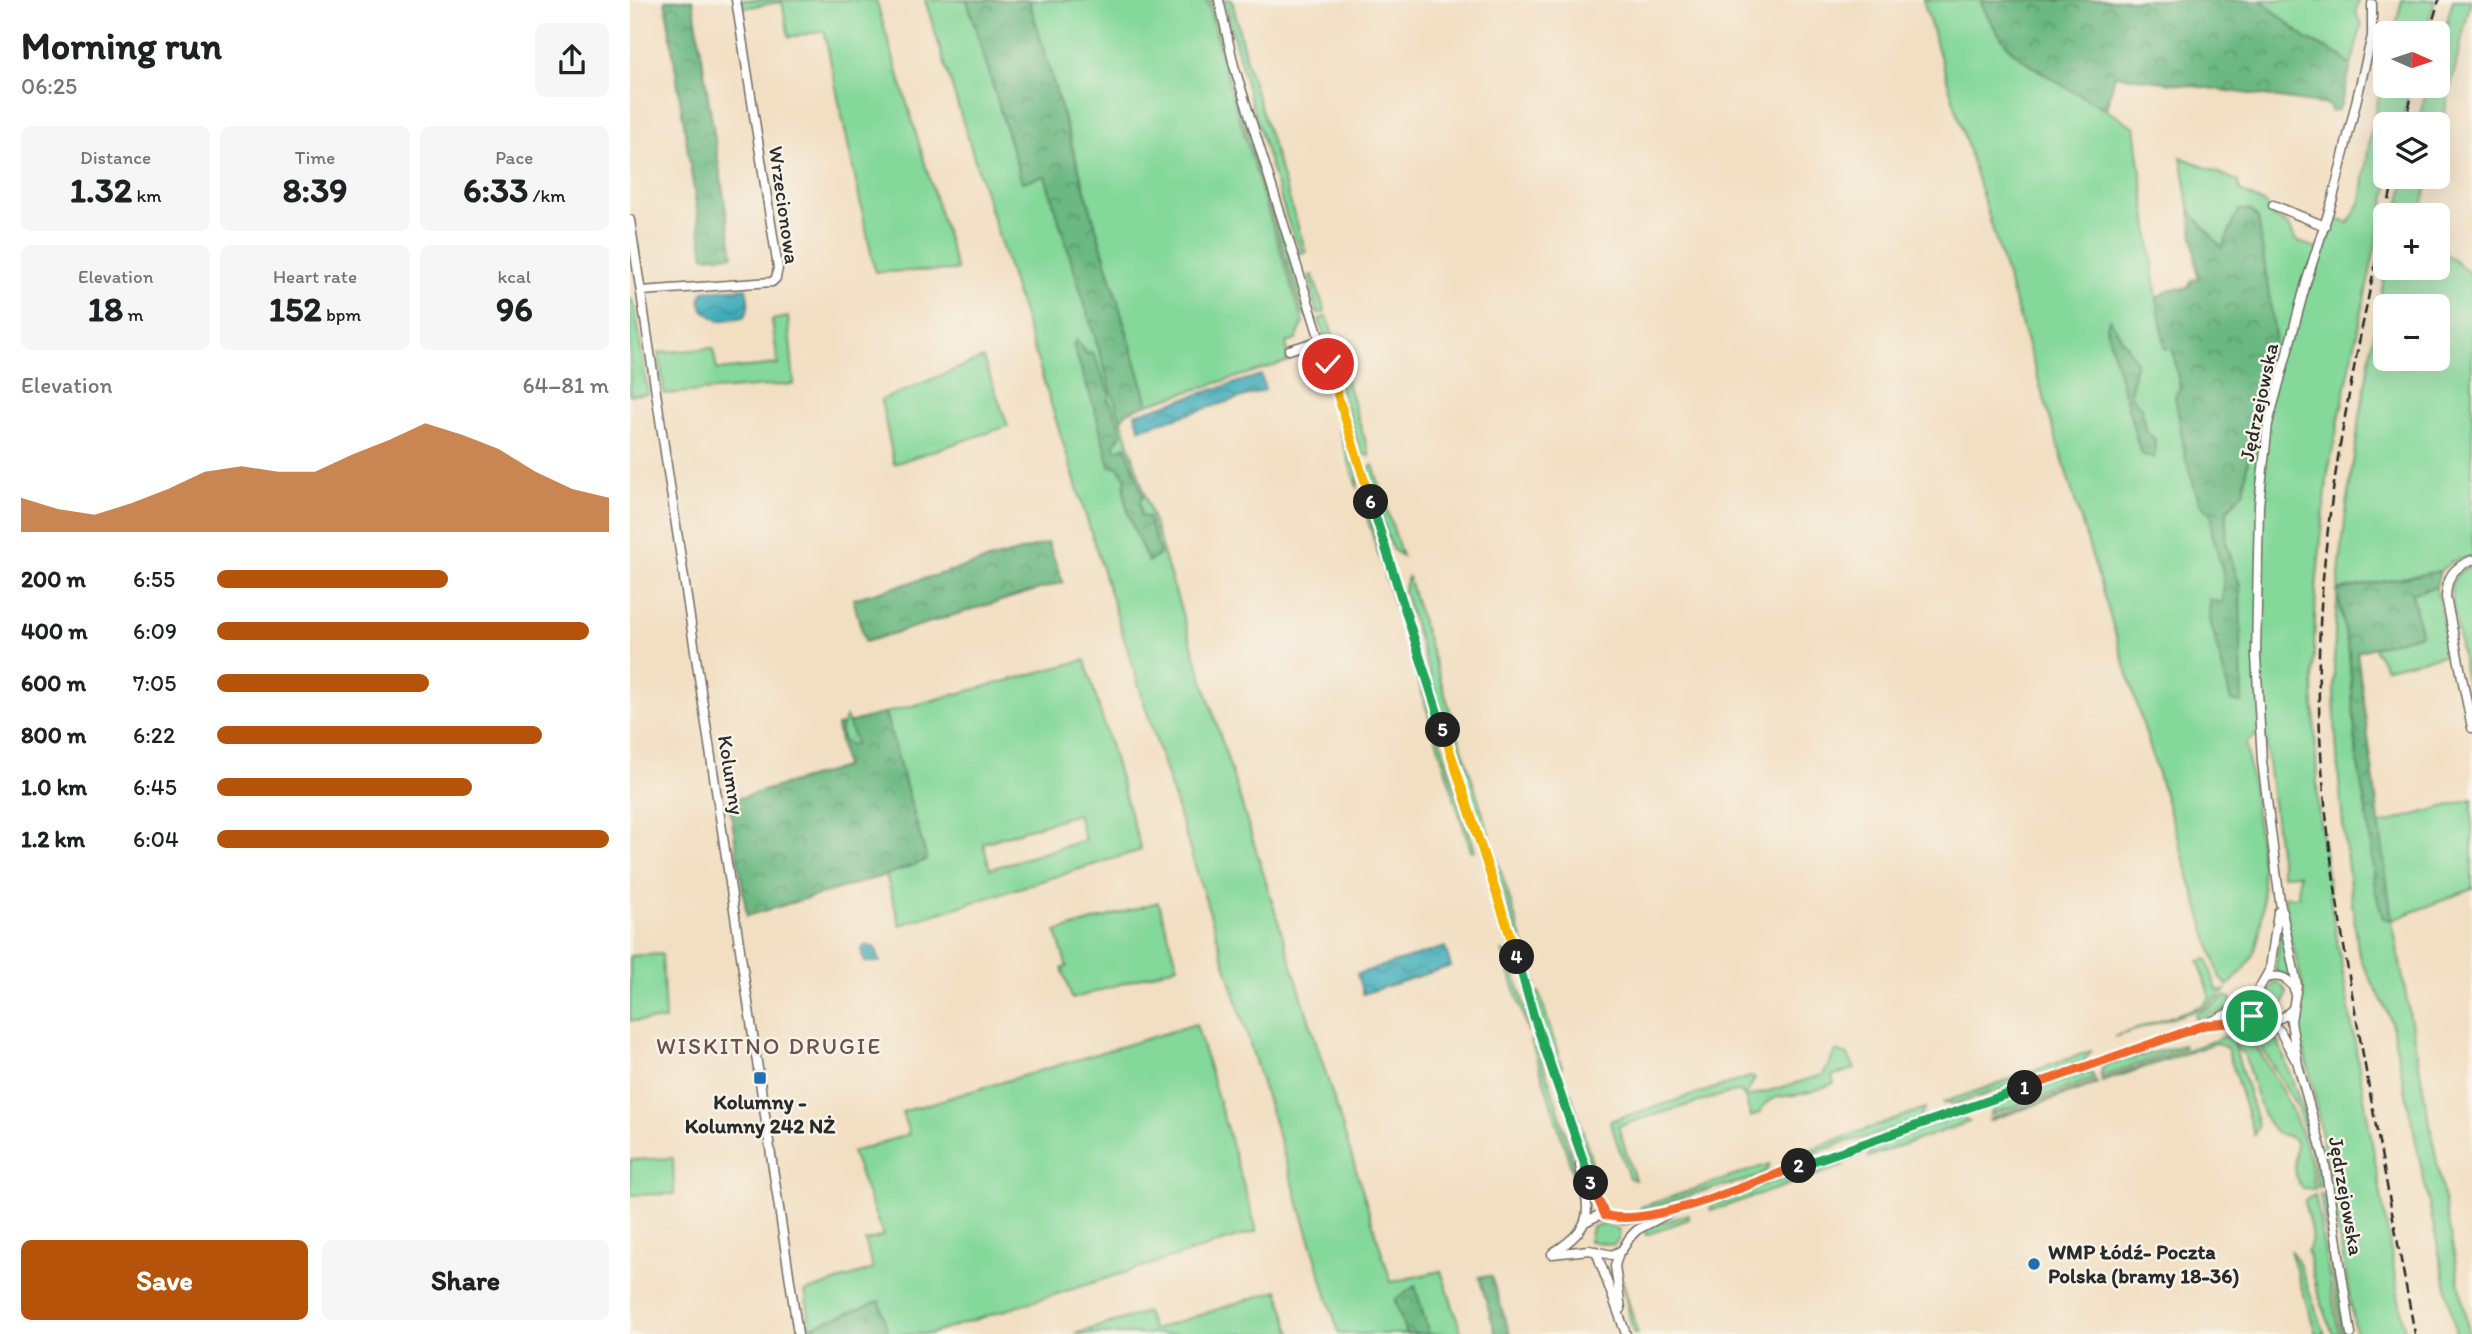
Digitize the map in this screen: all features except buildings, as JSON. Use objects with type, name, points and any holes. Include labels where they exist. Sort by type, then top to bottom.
[{"type":"street","name":"Wrzecionowa","points":[[641,291],[772,282],[776,278],[778,268],[736,0]]},
{"type":"street","points":[[1219,0],[1234,66],[1467,807],[1520,965],[1534,1017],[1605,1215]]},
{"type":"street","name":"Jędrzejowska","points":[[2351,1334],[2323,1158],[2298,1065],[2291,1010],[2296,992],[2296,978],[2280,902],[2258,713],[2256,656],[2259,505],[2268,424],[2306,283],[2325,226],[2372,36],[2372,4]]},
{"type":"street","points":[[2273,205],[2325,226]]},
{"type":"street","name":"Kolumny","points":[[630,220],[798,1334]]},
{"type":"street","points":[[1289,350],[1321,340]]},
{"type":"street","points":[[2472,560],[2451,573],[2446,584],[2446,597],[2472,728]]},
{"type":"street","name":"Jędrzejowska","points":[[2280,902],[2267,978],[2256,994],[2255,1001],[2258,1010],[2280,1031],[2298,1065]]},
{"type":"street","points":[[2267,978],[2284,978],[2296,992]]},
{"type":"street","points":[[1626,1333],[1615,1266],[1619,1252],[1637,1230],[1671,1212],[2205,1025],[2247,1003],[2256,994]]},
{"type":"street","points":[[2205,1025],[2229,1023],[2252,1016],[2268,1020],[2281,1017],[2291,1010]]},
{"type":"street","points":[[1577,1143],[1587,1209],[1585,1222],[1580,1232],[1552,1254],[1592,1251],[1606,1255],[1619,1252]]},
{"type":"street","points":[[1585,1222],[1594,1216],[1605,1215],[1617,1219],[1671,1212]]},
{"type":"street","points":[[1617,1219],[1623,1227],[1627,1241]]},
{"type":"street","points":[[1580,1232],[1592,1251],[1626,1333]]},
{"type":"green space","points":[[665,0],[693,0],[733,255],[704,257]]},
{"type":"green space","points":[[741,0],[876,0],[957,270],[875,272],[824,31],[789,37],[782,2],[742,8]]},
{"type":"green space","points":[[925,0],[967,0],[1022,182],[1045,175],[1391,1282],[1441,1271],[1462,1334],[1429,1334],[1415,1287],[1395,1300],[1406,1334],[1339,1334]]},
{"type":"green space","points":[[967,0],[1029,0],[1148,404],[1128,412],[1121,421],[1045,176],[1022,182]]},
{"type":"green space","points":[[1029,0],[1207,0],[1227,79],[1303,323],[1296,340],[1286,343],[1289,361],[1148,404]]},
{"type":"green space","points":[[1210,0],[1214,0],[1231,70],[1308,317],[1303,314],[1230,80]]},
{"type":"green space","points":[[1224,0],[1232,0],[1247,64],[1306,252],[1302,253],[1290,228],[1250,99]]},
{"type":"green space","points":[[1923,0],[1981,0],[1983,9],[2011,50],[2135,127],[2165,348],[2173,349],[2180,388],[2175,396],[2199,502],[2212,514],[2212,532],[2223,572],[2231,701],[2241,703],[2240,587],[2226,541],[2227,510],[2244,491],[2253,420],[2230,233],[2222,249],[2190,211],[2181,157],[2238,181],[2240,191],[2267,205],[2270,215],[2289,226],[2296,241],[2324,251],[2334,219],[2349,223],[2361,201],[2373,122],[2373,189],[2387,189],[2385,203],[2373,203],[2373,258],[2328,472],[2316,588],[2313,682],[2318,808],[2331,905],[2405,1334],[2356,1334],[2313,1086],[2296,1021],[2303,999],[2303,987],[2287,923],[2285,896],[2298,897],[2299,874],[2282,875],[2264,730],[2246,743],[2263,877],[2260,930],[2249,962],[2228,986],[2220,978]],"holes":[[[2106,327],[2136,362],[2130,394],[2142,409],[2145,431],[2154,458],[2141,454]]]},
{"type":"green space","points":[[1981,0],[2261,0],[2305,38],[2341,56],[2351,66],[2341,105],[2338,110],[2332,112],[2328,105],[2115,75],[2106,109],[2022,59],[1994,27]]},
{"type":"green space","points":[[2261,0],[2359,0],[2356,13],[2362,24],[2351,66],[2341,56],[2305,38]]},
{"type":"green space","points":[[2402,0],[2435,0],[2429,21],[2397,21]]},
{"type":"green space","points":[[2453,0],[2471,0],[2450,90],[2450,21],[2447,21]]},
{"type":"green space","points":[[2378,98],[2407,98],[2405,112],[2375,112]]},
{"type":"green space","points":[[2425,98],[2448,98],[2445,112],[2420,112]]},
{"type":"green space","points":[[2403,189],[2426,189],[2423,203],[2400,203]]},
{"type":"green space","points":[[2239,210],[2250,210],[2258,218],[2275,336],[2253,420],[2244,491],[2227,510],[2226,541],[2240,587],[2242,703],[2231,701],[2210,620],[2209,599],[2223,603],[2223,572],[2212,532],[2212,514],[2199,502],[2186,460],[2175,396],[2180,388],[2173,349],[2165,349],[2157,298],[2171,289],[2188,288],[2192,280],[2198,279],[2190,211],[2222,248]]},
{"type":"green space","points":[[2450,258],[2472,275],[2472,556],[2451,562],[2440,571],[2338,590],[2352,468],[2373,340],[2373,371],[2450,371],[2450,294],[2381,294],[2384,280],[2450,280]]},
{"type":"green space","points":[[1313,275],[1325,312],[1317,314],[1309,276]]},
{"type":"green space","points":[[630,298],[635,306],[648,394],[630,395]]},
{"type":"green space","points":[[1327,316],[1338,351],[1331,358],[1319,319]]},
{"type":"green space","points":[[788,317],[794,384],[664,394],[659,353],[713,348],[717,370],[778,364],[772,320]]},
{"type":"green space","points":[[2110,319],[2136,362],[2130,394],[2142,409],[2145,431],[2155,439],[2154,458],[2141,454],[2106,327]]},
{"type":"green space","points":[[1076,340],[1087,354],[1093,352],[1110,393],[1108,400],[1122,433],[1114,445],[1118,450],[1126,446],[1143,497],[1140,501],[1141,516],[1148,517],[1160,554],[1148,562],[1127,509],[1124,488],[1126,479],[1118,467],[1110,466],[1073,345]]},
{"type":"green space","points":[[983,358],[1008,426],[894,464],[881,400]]},
{"type":"green space","points":[[1341,363],[1370,456],[1362,454],[1333,365]]},
{"type":"green space","points":[[1339,430],[1356,465],[1357,487]]},
{"type":"green space","points":[[1373,465],[1402,556],[1392,549],[1367,473]]},
{"type":"green space","points":[[1360,495],[1365,500],[1475,850],[1471,851]]},
{"type":"green space","points":[[1048,543],[1063,582],[865,642],[853,599]]},
{"type":"green space","points":[[2472,566],[2472,699],[2469,700],[2451,592],[2457,575]]},
{"type":"green space","points":[[2440,571],[2436,587],[2412,593],[2421,634],[2357,652],[2392,920],[2383,918],[2375,890],[2369,828],[2357,759],[2349,653],[2337,590]]},
{"type":"green space","points":[[1408,577],[1492,843],[1488,845],[1470,802],[1404,592]]},
{"type":"green space","points":[[2436,587],[2449,654],[2386,668],[2373,647],[2421,634],[2412,593]]},
{"type":"green space","points":[[2338,593],[2349,653],[2357,759],[2369,828],[2375,890],[2392,919],[2378,825],[2472,799],[2472,889],[2392,920],[2469,1334],[2456,1334],[2391,1022],[2358,950],[2335,723],[2334,658]]},
{"type":"green space","points":[[1085,660],[1141,850],[900,925],[886,875],[927,860],[885,713]],"holes":[[[1077,814],[1085,840],[990,869],[983,843]]]},
{"type":"green space","points":[[885,713],[927,860],[886,875],[747,916],[729,801],[845,767],[837,726]]},
{"type":"green space","points":[[846,717],[856,744],[850,745],[843,741],[841,732]]},
{"type":"green space","points":[[1494,848],[1536,985],[1531,983],[1490,850]]},
{"type":"green space","points":[[1158,902],[1178,966],[1072,999],[1062,968],[1067,967],[1056,932]]},
{"type":"green space","points":[[2282,933],[2292,980],[2275,971]]},
{"type":"green space","points":[[1502,950],[1510,960],[1530,1024],[1528,1031]]},
{"type":"green space","points":[[662,954],[665,1020],[630,1021],[630,956]]},
{"type":"green space","points":[[2207,959],[2217,990],[2226,990],[2206,1007],[2114,1037],[2203,1005],[2210,998],[2199,961]]},
{"type":"green space","points":[[2275,982],[2282,985],[2287,993],[2282,1011],[2275,1013],[2268,1009],[2264,1001]]},
{"type":"green space","points":[[1539,992],[1562,1067],[1559,1068],[1548,1047],[1535,1001],[1535,995]]},
{"type":"green space","points":[[2225,996],[2230,998],[2233,1007],[2197,1020],[2195,1014],[2208,1009]]},
{"type":"green space","points":[[2248,1023],[2264,1025],[2277,1038],[2315,1144],[2323,1183],[2318,1187],[2310,1146],[2296,1105],[2253,1033]]},
{"type":"green space","points":[[1196,1024],[1257,1231],[930,1334],[888,1334],[880,1302],[811,1327],[805,1292],[873,1269],[865,1241],[883,1236],[852,1152],[909,1134],[902,1112]]},
{"type":"green space","points":[[2241,1031],[2250,1036],[2299,1126],[2315,1189],[2299,1185],[2295,1159],[2296,1141],[2271,1127],[2261,1108],[2244,1054],[2233,1042],[2258,1125],[2254,1135],[2227,1048],[2216,1043],[2102,1082],[2101,1080]]},
{"type":"green space","points":[[1531,1040],[1536,1044],[1555,1098],[1580,1196]]},
{"type":"green space","points":[[2183,1045],[2184,1048],[2101,1077],[2102,1068],[2107,1065]]},
{"type":"green space","points":[[1836,1051],[1848,1055],[1855,1069],[1832,1076],[1834,1083],[1820,1089],[1773,1099],[1763,1106],[1760,1113],[1751,1117],[1745,1098],[1823,1075]]},
{"type":"green space","points":[[2091,1051],[2083,1063],[1955,1104],[1942,1103]]},
{"type":"green space","points":[[2091,1073],[2095,1079],[1990,1115],[1999,1103]]},
{"type":"green space","points":[[1750,1077],[1755,1078],[1746,1095],[1736,1091],[1618,1126],[1635,1180],[1629,1178],[1610,1121]]},
{"type":"green space","points":[[2096,1082],[2097,1084],[1988,1121],[1991,1118]]},
{"type":"green space","points":[[1570,1090],[1600,1188],[1599,1193],[1575,1123],[1567,1091]]},
{"type":"green space","points":[[1925,1108],[1919,1120],[1804,1157],[1792,1156]]},
{"type":"green space","points":[[1952,1118],[1962,1118],[1969,1122],[1868,1157],[1871,1149],[1878,1144]]},
{"type":"green space","points":[[673,1158],[674,1194],[630,1195],[630,1160]]},
{"type":"green space","points":[[1769,1164],[1767,1170],[1755,1178],[1703,1191],[1639,1212],[1641,1207]]},
{"type":"green space","points":[[1841,1164],[1844,1166],[1711,1211],[1710,1207],[1770,1182]]},
{"type":"green space","points":[[2320,1194],[2325,1197],[2346,1334],[2342,1334]]},
{"type":"green space","points":[[2315,1195],[2339,1334],[2333,1334],[2317,1290],[2307,1251],[2311,1233],[2305,1200]]},
{"type":"green space","points":[[1688,1214],[1689,1219],[1646,1235],[1644,1229]]},
{"type":"green space","points":[[1603,1224],[1618,1229],[1620,1236],[1614,1245],[1589,1241],[1592,1227]]},
{"type":"green space","points":[[2290,1250],[2298,1261],[2325,1334],[2316,1334]]},
{"type":"green space","points":[[1491,1276],[1510,1334],[1496,1334],[1479,1277]]},
{"type":"green space","points":[[1622,1279],[1638,1334],[1633,1334]]},
{"type":"green space","points":[[1415,1286],[1429,1334],[1406,1334],[1395,1300]]},
{"type":"green space","points":[[1278,1290],[1292,1334],[1075,1334],[1146,1312],[1153,1330]]},
{"type":"green space","points":[[880,1301],[888,1334],[812,1334],[811,1327]]},
{"type":"water","points":[[746,288],[748,307],[744,317],[719,321],[703,310],[700,300],[704,291]]},
{"type":"water","points":[[1261,375],[1265,390],[1140,429],[1135,414]]},
{"type":"water","points":[[866,945],[875,948],[880,962],[864,962],[861,949]]},
{"type":"water","points":[[1445,947],[1451,966],[1363,994],[1357,974]]},
{"type":"railway","points":[[2433,21],[2439,0]]},
{"type":"railway","points":[[2408,112],[2411,98]]},
{"type":"railway","points":[[2389,203],[2391,189]]},
{"type":"railway","points":[[2373,276],[2342,434],[2326,544],[2321,599],[2319,704],[2325,803],[2337,902],[2415,1334]]},
{"type":"place","name":"Kolumny - Kolumny 242 NŻ","points":[[760,1078]]},
{"type":"place","name":"WMP Łódź- Poczta Polska (bramy 18-36)","points":[[2034,1264]]},
{"type":"district","name":"WISKITNO DRUGIE","points":[[769,1046]]},
{"type":"route","points":[[1328,364],[1467,807],[1520,965],[1534,1017],[1605,1215],[1624,1220],[1645,1214],[1671,1212],[2205,1025],[2229,1023],[2252,1016]]}]
